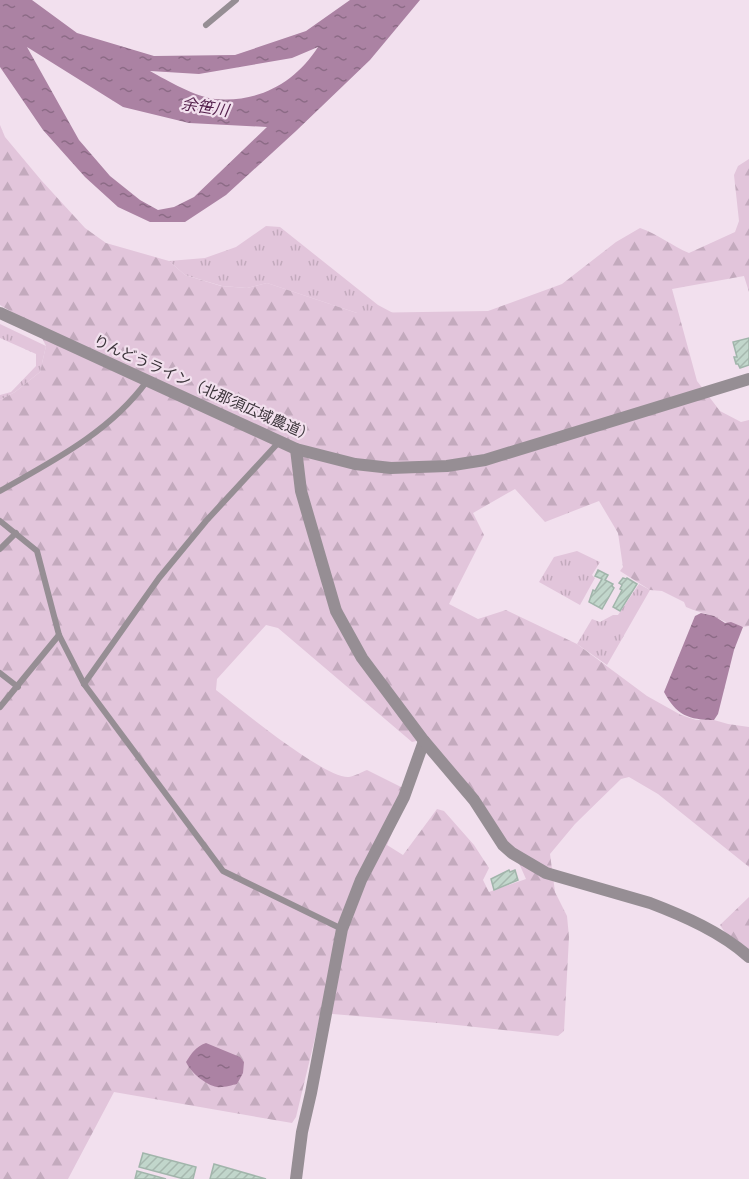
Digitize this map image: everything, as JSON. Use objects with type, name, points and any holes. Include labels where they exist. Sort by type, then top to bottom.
[{"type":"street","name":"りんどうライン（北那須広域農道）","points":[[0,313],[296,449],[355,464],[391,468],[447,466],[485,460],[749,379]]},
{"type":"street","points":[[296,449],[301,491],[336,611],[362,658],[424,741],[474,800],[495,833],[512,853],[546,873],[666,909],[711,930],[749,957]]},
{"type":"street","points":[[296,1179],[302,1132],[342,929],[361,880],[404,797],[424,741]]},
{"type":"lane","points":[[206,25],[236,0]]},
{"type":"lane","points":[[0,491],[68,453],[116,417],[147,380]]},
{"type":"lane","points":[[84,684],[159,578],[206,521],[279,441]]},
{"type":"lane","points":[[0,521],[37,550],[59,635],[84,684],[223,871],[342,929]]},
{"type":"lane","points":[[0,549],[16,533]]},
{"type":"lane","points":[[0,707],[59,635]]},
{"type":"lane","points":[[0,673],[18,687]]},
{"type":"green space","points":[[0,125],[5,137],[41,180],[85,228],[106,243],[169,261],[185,275],[221,286],[247,288],[267,283],[357,313],[488,311],[562,284],[616,242],[640,228],[689,253],[735,232],[739,221],[734,175],[738,166],[749,159],[749,292],[744,276],[672,289],[697,381],[720,411],[741,422],[749,420],[749,626],[735,625],[686,607],[684,602],[662,591],[650,590],[620,571],[623,567],[618,533],[599,501],[545,522],[515,489],[473,513],[484,535],[449,604],[478,619],[506,610],[577,644],[647,696],[681,715],[696,720],[714,720],[749,727],[749,867],[658,794],[629,777],[621,779],[575,824],[550,854],[555,892],[567,916],[569,937],[564,1031],[558,1036],[321,1013],[296,1117],[292,1123],[114,1092],[68,1179],[0,1179],[0,400],[15,392],[40,372],[46,346],[36,326],[0,305]],"holes":[[[266,625],[278,628],[412,742],[425,739],[518,861],[526,879],[489,892],[483,880],[489,868],[474,845],[444,811],[437,809],[403,855],[387,845],[409,791],[367,770],[349,777],[337,775],[321,767],[282,741],[216,690],[217,679]]]},
{"type":"green space","points":[[266,226],[280,227],[378,305],[393,313],[357,313],[267,283],[247,288],[222,286],[185,275],[169,261],[205,258],[236,247]]},
{"type":"green space","points":[[0,324],[46,346],[40,372],[15,392],[0,400],[0,395],[11,392],[36,366],[36,354],[0,338]]},
{"type":"green space","points":[[577,551],[600,562],[592,575],[595,578],[580,605],[539,582],[554,557]]},
{"type":"green space","points":[[639,584],[650,590],[607,665],[577,644],[592,619],[600,622],[613,615],[618,615]]},
{"type":"green space","points":[[749,897],[749,953],[726,934],[720,925]]},
{"type":"water","name":"余笹川","points":[[0,0],[32,0],[77,33],[154,56],[235,55],[306,31],[350,0],[420,0],[370,60],[296,131],[226,195],[185,222],[150,222],[118,207],[85,177],[43,130],[0,67]],"holes":[[[27,47],[123,107],[189,123],[267,127],[194,197],[174,207],[158,210],[140,200],[110,176],[79,140]],[[318,47],[309,60],[287,80],[274,88],[246,98],[207,98],[150,71],[199,74],[292,58]]]},
{"type":"water","points":[[701,613],[714,616],[725,623],[731,622],[743,627],[734,650],[718,714],[714,720],[697,719],[684,715],[673,706],[664,692],[695,616]]},
{"type":"water","points":[[206,1043],[240,1057],[244,1062],[243,1073],[237,1084],[213,1086],[191,1070],[186,1062],[196,1048]]},
{"type":"building","points":[[749,338],[749,365],[740,368],[734,357],[737,357],[733,342]]},
{"type":"building","points":[[598,570],[608,575],[605,580],[613,584],[614,588],[602,609],[589,602],[593,590],[595,591],[602,579],[595,576]]},
{"type":"building","points":[[623,578],[637,584],[620,611],[613,607],[622,590],[620,589],[622,585],[619,583]]},
{"type":"building","points":[[509,870],[510,872],[515,870],[518,880],[494,890],[491,879]]},
{"type":"building","points":[[143,1153],[196,1167],[193,1179],[184,1179],[139,1167]]},
{"type":"building","points":[[214,1164],[266,1179],[210,1179]]},
{"type":"building","points":[[137,1171],[166,1179],[135,1179]]}]
